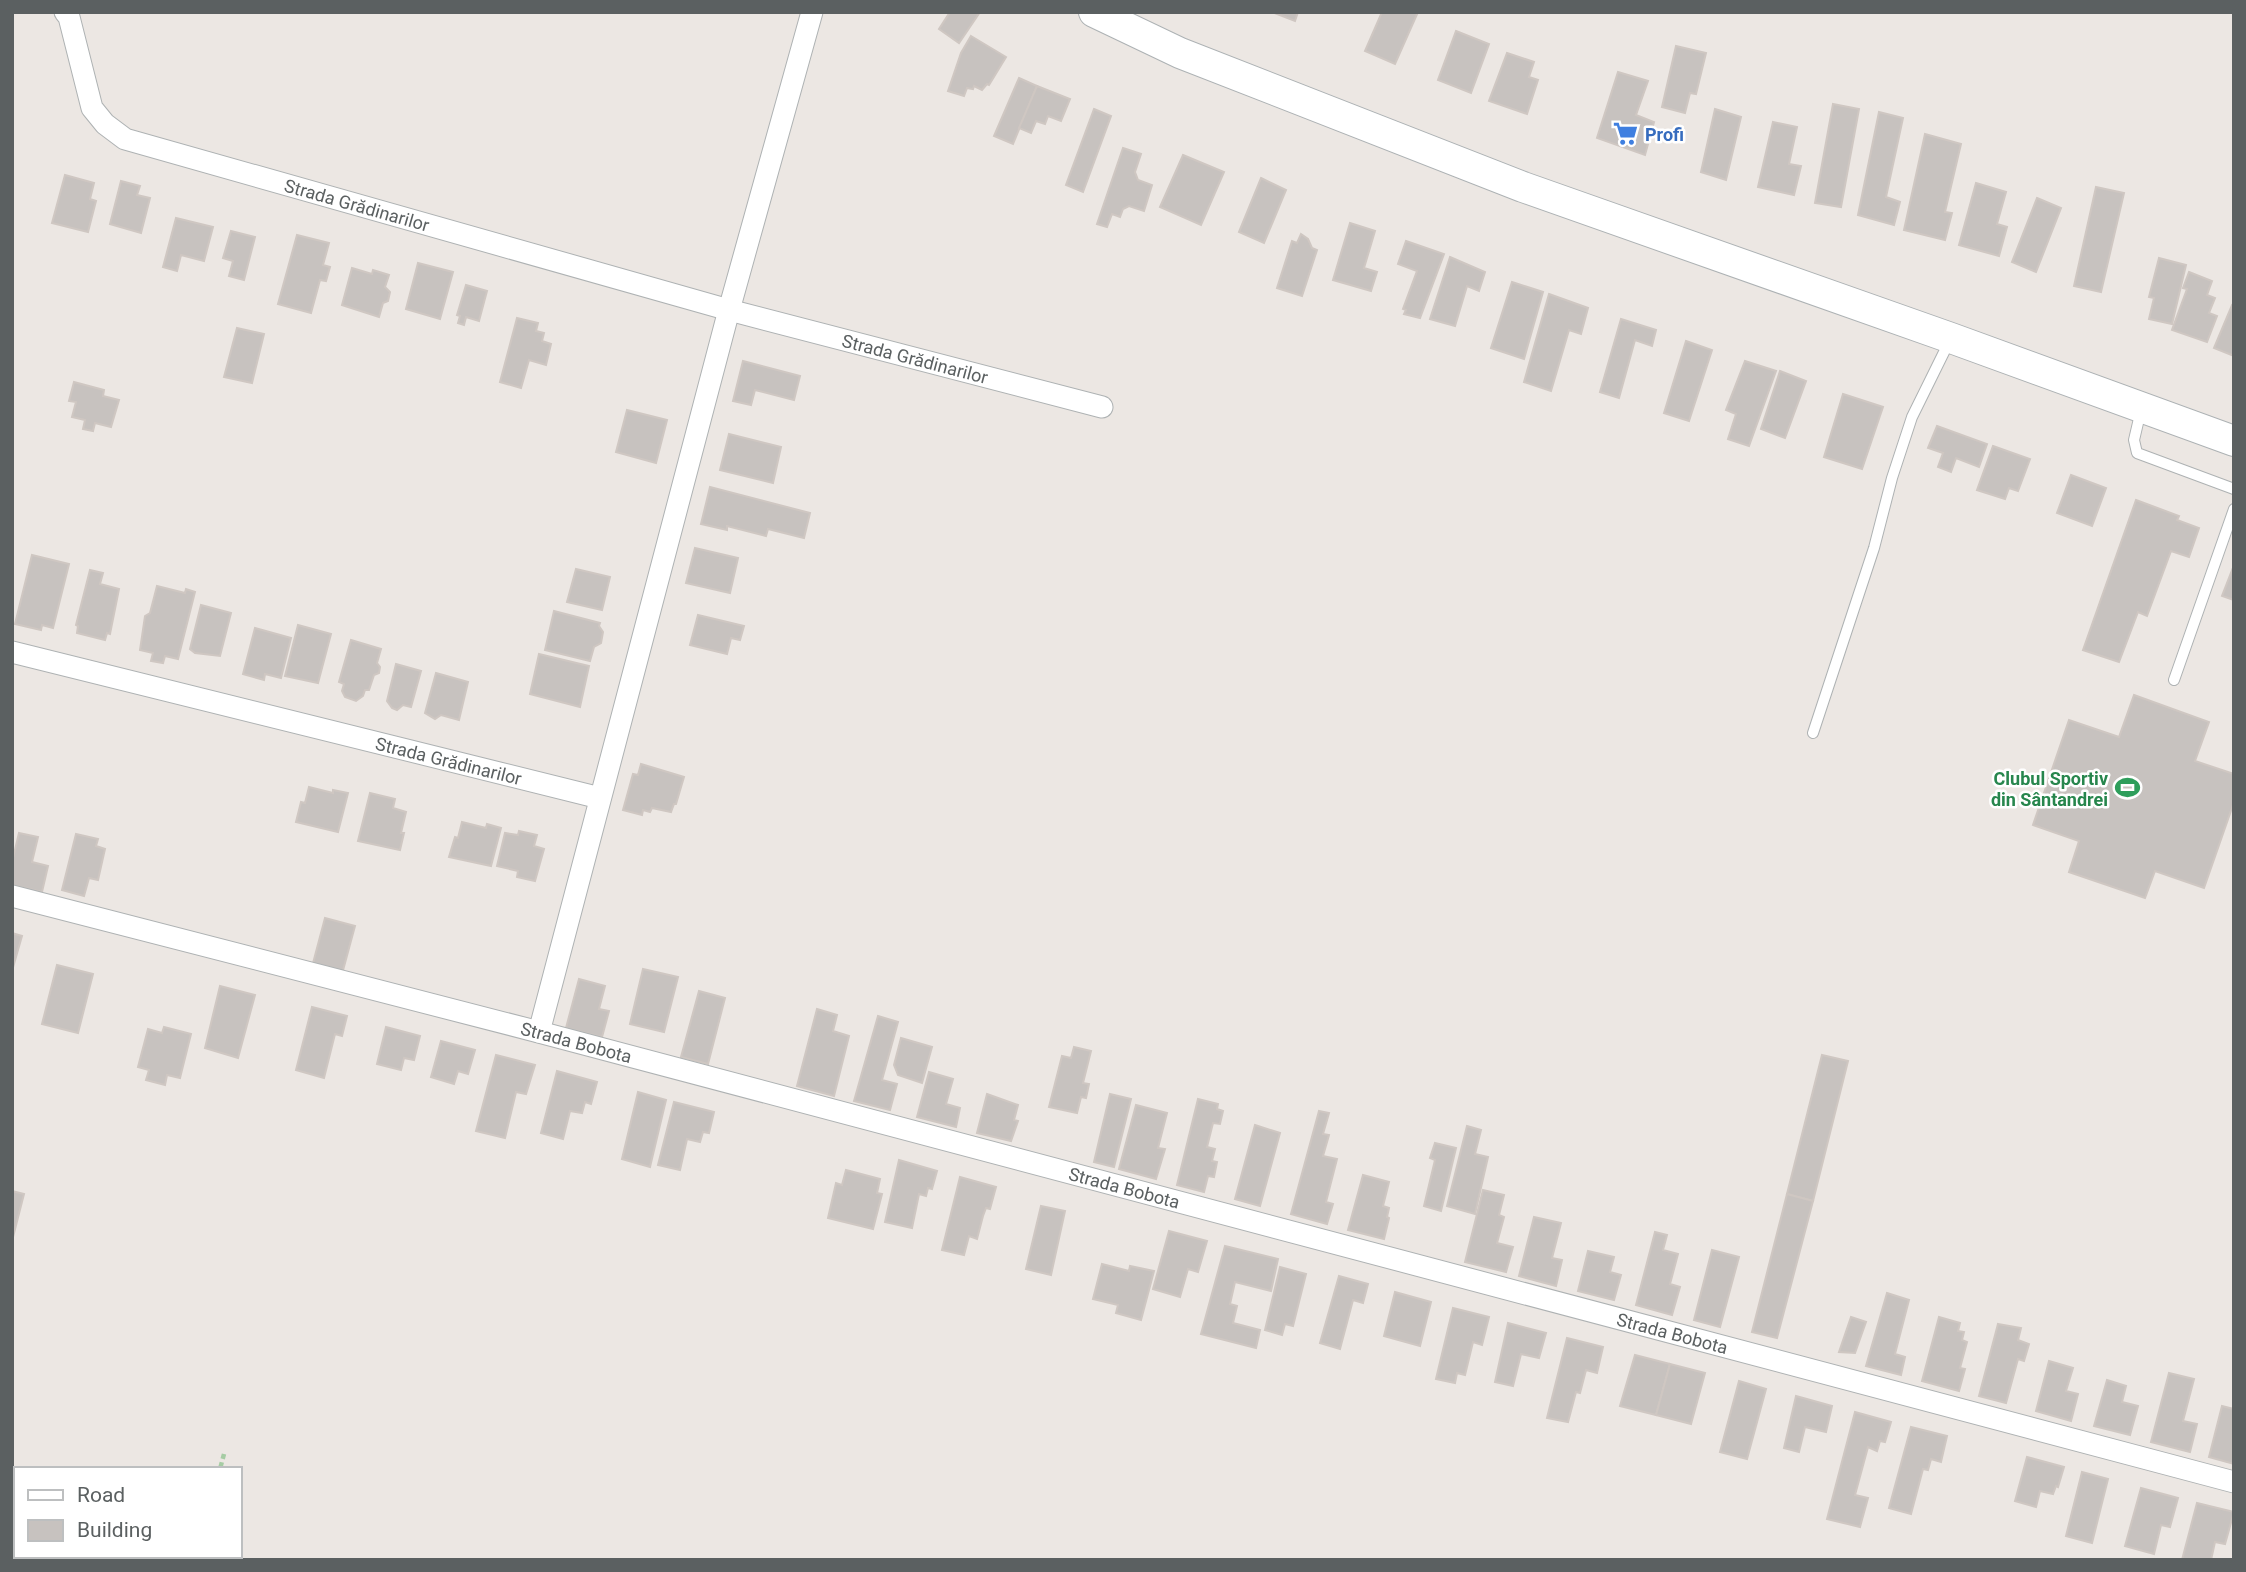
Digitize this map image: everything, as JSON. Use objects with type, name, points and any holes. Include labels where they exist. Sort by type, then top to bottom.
[{"type":"main road","points":[[1094,12],[1180,53],[1523,187],[2234,441]]},
{"type":"street","name":"Strada Grădinarilor","points":[[65,12],[69,17],[92,108],[105,124],[125,139],[729,310],[1102,407]]},
{"type":"street","points":[[539,1032],[729,310],[812,12]]},
{"type":"street","name":"Strada Grădinarilor","points":[[12,652],[600,798]]},
{"type":"street","name":"Strada Bobota","points":[[12,896],[539,1032],[2234,1482]]},
{"type":"lane","points":[[1814,733],[1874,548],[1892,478],[1912,417],[1951,338]]},
{"type":"lane","points":[[2142,408],[2134,440],[2137,453],[2234,489]]},
{"type":"lane","points":[[2174,680],[2234,509]]},
{"type":"path","points":[[221,1467],[224,1454]]},
{"type":"building","points":[[950,12],[980,12],[959,43],[939,29]]},
{"type":"building","points":[[1272,12],[1298,12],[1295,21]]},
{"type":"building","points":[[1382,12],[1418,12],[1395,64],[1365,51]]},
{"type":"building","points":[[1456,31],[1489,44],[1471,93],[1438,80]]},
{"type":"building","points":[[971,36],[1006,57],[989,85],[982,90],[974,86],[973,89],[967,88],[964,96],[948,91],[961,53]]},
{"type":"building","points":[[1676,46],[1706,53],[1696,94],[1690,93],[1685,113],[1662,107]]},
{"type":"building","points":[[1507,53],[1534,62],[1529,77],[1538,80],[1527,114],[1489,101]]},
{"type":"building","points":[[1618,72],[1648,81],[1636,115],[1654,122],[1645,155],[1597,138]]},
{"type":"building","points":[[1019,78],[1037,86],[1013,144],[994,136]]},
{"type":"building","points":[[1037,86],[1070,99],[1061,121],[1048,116],[1045,124],[1036,121],[1031,133],[1019,128]]},
{"type":"building","points":[[1833,104],[1859,109],[1841,207],[1815,203]]},
{"type":"building","points":[[1094,109],[1111,116],[1083,192],[1066,185]]},
{"type":"building","points":[[1715,109],[1741,117],[1726,180],[1701,172]]},
{"type":"building","points":[[1879,112],[1903,118],[1886,197],[1900,202],[1894,225],[1858,215]]},
{"type":"building","points":[[1773,122],[1797,127],[1789,164],[1801,166],[1794,195],[1758,187]]},
{"type":"building","points":[[1925,134],[1961,144],[1945,212],[1952,213],[1945,240],[1904,230]]},
{"type":"building","points":[[1123,148],[1141,154],[1135,172],[1138,180],[1152,185],[1144,211],[1129,206],[1123,209],[1120,217],[1112,214],[1107,227],[1097,224]]},
{"type":"building","points":[[1183,155],[1224,172],[1201,225],[1160,207]]},
{"type":"building","points":[[65,175],[94,183],[90,199],[96,201],[88,232],[52,223]]},
{"type":"building","points":[[1261,178],[1286,190],[1264,243],[1239,232]]},
{"type":"building","points":[[121,181],[140,186],[137,195],[150,198],[141,233],[110,224]]},
{"type":"building","points":[[1976,183],[2006,192],[1997,224],[2007,227],[1999,256],[1959,245]]},
{"type":"building","points":[[2096,187],[2124,193],[2101,292],[2074,286]]},
{"type":"building","points":[[2037,198],[2061,208],[2036,272],[2012,262]]},
{"type":"building","points":[[176,218],[213,227],[204,261],[181,255],[177,271],[163,267]]},
{"type":"building","points":[[1350,223],[1375,231],[1364,268],[1377,272],[1371,291],[1333,280]]},
{"type":"building","points":[[231,231],[255,237],[244,280],[229,276],[233,261],[223,258]]},
{"type":"building","points":[[1301,234],[1308,239],[1312,248],[1317,250],[1302,296],[1277,288],[1292,241],[1297,243]]},
{"type":"building","points":[[297,235],[329,243],[323,265],[330,267],[326,281],[320,280],[311,313],[278,304]]},
{"type":"building","points":[[1406,241],[1444,254],[1420,318],[1404,314],[1406,310],[1403,309],[1417,271],[1398,264]]},
{"type":"building","points":[[1450,257],[1485,272],[1479,291],[1467,286],[1455,326],[1430,319]]},
{"type":"building","points":[[2159,258],[2186,265],[2172,324],[2149,319],[2154,298],[2149,297]]},
{"type":"building","points":[[418,263],[453,272],[440,319],[406,309]]},
{"type":"building","points":[[352,268],[372,274],[373,270],[389,275],[385,287],[390,292],[388,301],[383,303],[379,317],[342,305]]},
{"type":"building","points":[[2189,272],[2212,281],[2207,295],[2215,298],[2209,313],[2217,316],[2207,342],[2172,330],[2187,289],[2183,288]]},
{"type":"building","points":[[1512,282],[1543,292],[1524,359],[1491,348]]},
{"type":"building","points":[[466,285],[487,291],[479,321],[466,317],[464,325],[458,323],[460,316],[457,315]]},
{"type":"building","points":[[1549,294],[1588,308],[1581,334],[1569,330],[1551,391],[1524,382]]},
{"type":"building","points":[[2232,305],[2234,306],[2234,356],[2214,348]]},
{"type":"building","points":[[517,318],[538,323],[536,331],[544,333],[542,341],[551,344],[546,365],[529,360],[521,388],[500,382]]},
{"type":"building","points":[[1621,319],[1656,330],[1652,346],[1635,340],[1619,398],[1600,392]]},
{"type":"building","points":[[237,328],[264,334],[252,383],[224,377]]},
{"type":"building","points":[[1686,341],[1712,350],[1689,421],[1664,413]]},
{"type":"building","points":[[743,361],[800,376],[794,400],[755,390],[751,405],[733,401]]},
{"type":"building","points":[[1745,361],[1776,371],[1749,446],[1728,439],[1736,414],[1726,410]]},
{"type":"building","points":[[1780,371],[1806,381],[1785,438],[1761,429]]},
{"type":"building","points":[[74,382],[104,390],[103,396],[119,400],[111,427],[95,423],[93,431],[83,429],[85,420],[72,417],[76,402],[69,401]]},
{"type":"building","points":[[1843,394],[1883,407],[1862,469],[1824,457]]},
{"type":"building","points":[[627,410],[667,420],[656,463],[616,452]]},
{"type":"building","points":[[1937,426],[1987,444],[1979,467],[1956,458],[1951,472],[1938,467],[1943,453],[1928,448]]},
{"type":"building","points":[[729,434],[781,447],[773,483],[720,470]]},
{"type":"building","points":[[1993,446],[2030,459],[2018,491],[2009,488],[2005,499],[1977,490]]},
{"type":"building","points":[[2071,475],[2106,488],[2092,526],[2057,513]]},
{"type":"building","points":[[710,487],[810,513],[804,538],[768,529],[766,536],[727,526],[727,530],[701,524]]},
{"type":"building","points":[[2136,500],[2179,516],[2177,520],[2199,528],[2189,557],[2171,551],[2147,616],[2138,612],[2119,662],[2083,650]]},
{"type":"building","points":[[695,548],[738,558],[730,593],[686,583]]},
{"type":"building","points":[[32,555],[69,564],[53,628],[42,625],[41,630],[15,624]]},
{"type":"building","points":[[2234,565],[2234,600],[2222,596]]},
{"type":"building","points":[[576,569],[610,577],[602,610],[567,602]]},
{"type":"building","points":[[90,570],[103,573],[100,584],[119,589],[110,634],[107,633],[105,640],[77,633],[76,625]]},
{"type":"building","points":[[157,586],[185,593],[186,589],[195,592],[178,659],[165,656],[163,663],[151,661],[153,653],[140,650],[145,616],[150,613]]},
{"type":"building","points":[[201,605],[231,613],[220,656],[195,653],[190,649]]},
{"type":"building","points":[[554,611],[600,623],[603,632],[601,643],[594,647],[590,661],[545,650]]},
{"type":"building","points":[[698,615],[744,626],[740,640],[731,638],[727,654],[690,645]]},
{"type":"building","points":[[298,625],[331,634],[318,683],[285,676]]},
{"type":"building","points":[[255,628],[291,638],[281,678],[265,674],[264,680],[243,674]]},
{"type":"building","points":[[351,640],[381,649],[377,663],[380,667],[379,673],[374,675],[369,690],[365,690],[363,696],[356,701],[345,697],[342,691],[344,684],[339,682]]},
{"type":"building","points":[[539,654],[589,666],[580,707],[530,694]]},
{"type":"building","points":[[396,664],[421,671],[411,707],[403,705],[397,710],[387,701]]},
{"type":"building","points":[[436,673],[468,682],[459,720],[441,715],[435,719],[425,713]]},
{"type":"building","points":[[2134,695],[2209,722],[2195,761],[2234,774],[2234,802],[2204,888],[2155,871],[2145,898],[2069,872],[2079,841],[2033,825],[2069,720],[2119,737]]},
{"type":"building","points":[[641,764],[684,777],[671,812],[652,808],[650,812],[643,810],[642,815],[623,810],[633,774],[638,775]]},
{"type":"building","points":[[309,787],[333,793],[333,790],[348,793],[338,832],[296,822],[301,802],[305,803]]},
{"type":"building","points":[[370,793],[395,799],[393,808],[406,812],[400,850],[358,841]]},
{"type":"building","points":[[462,822],[486,828],[487,824],[501,828],[491,866],[449,857]]},
{"type":"building","points":[[519,831],[537,835],[534,846],[544,849],[535,881],[517,877],[518,871],[497,866],[505,833],[518,835]]},
{"type":"building","points":[[19,833],[38,837],[32,862],[48,866],[42,892],[12,885],[12,862]]},
{"type":"building","points":[[76,834],[98,839],[96,846],[105,849],[98,880],[89,878],[84,896],[62,890]]},
{"type":"building","points":[[325,918],[355,926],[342,974],[312,967]]},
{"type":"building","points":[[12,933],[22,936],[12,971]]},
{"type":"building","points":[[57,965],[93,974],[78,1033],[42,1024]]},
{"type":"building","points":[[643,969],[678,977],[664,1032],[630,1024]]},
{"type":"building","points":[[579,979],[605,986],[599,1009],[609,1011],[602,1037],[566,1028]]},
{"type":"building","points":[[220,986],[255,995],[238,1058],[205,1048]]},
{"type":"building","points":[[699,991],[725,998],[708,1064],[681,1057]]},
{"type":"building","points":[[312,1007],[347,1016],[342,1036],[335,1034],[324,1078],[296,1070]]},
{"type":"building","points":[[817,1009],[837,1015],[833,1031],[849,1036],[834,1096],[797,1086]]},
{"type":"building","points":[[878,1016],[898,1022],[882,1080],[897,1084],[890,1110],[854,1101]]},
{"type":"building","points":[[164,1027],[191,1034],[180,1078],[167,1075],[165,1085],[146,1080],[149,1070],[138,1067],[148,1029],[162,1033]]},
{"type":"building","points":[[386,1027],[420,1036],[414,1060],[404,1058],[401,1070],[377,1064]]},
{"type":"building","points":[[901,1038],[932,1047],[922,1083],[898,1075],[894,1065]]},
{"type":"building","points":[[441,1041],[475,1050],[468,1074],[458,1071],[454,1084],[431,1077]]},
{"type":"building","points":[[1074,1047],[1091,1051],[1083,1083],[1089,1084],[1086,1098],[1081,1097],[1077,1113],[1049,1107],[1062,1056],[1071,1058]]},
{"type":"building","points":[[496,1055],[535,1065],[526,1094],[516,1092],[505,1138],[476,1131]]},
{"type":"building","points":[[1822,1055],[1848,1061],[1813,1201],[1787,1194]]},
{"type":"building","points":[[557,1071],[597,1082],[591,1104],[585,1102],[582,1113],[570,1111],[563,1139],[541,1133]]},
{"type":"building","points":[[929,1072],[953,1079],[946,1104],[960,1108],[956,1127],[917,1117]]},
{"type":"building","points":[[638,1092],[666,1100],[650,1167],[622,1159]]},
{"type":"building","points":[[987,1094],[1018,1105],[1014,1120],[1018,1121],[1011,1141],[977,1133]]},
{"type":"building","points":[[1110,1094],[1131,1099],[1114,1167],[1094,1162]]},
{"type":"building","points":[[1198,1099],[1218,1104],[1217,1109],[1223,1111],[1220,1124],[1213,1123],[1207,1147],[1215,1149],[1212,1161],[1217,1162],[1214,1177],[1208,1176],[1204,1192],[1177,1185]]},
{"type":"building","points":[[674,1102],[714,1112],[709,1133],[703,1132],[700,1142],[687,1139],[680,1170],[658,1165]]},
{"type":"building","points":[[1136,1105],[1167,1113],[1158,1148],[1165,1149],[1156,1179],[1119,1169]]},
{"type":"building","points":[[1319,1111],[1329,1113],[1323,1134],[1329,1135],[1323,1156],[1337,1159],[1326,1202],[1333,1204],[1327,1224],[1291,1214]]},
{"type":"building","points":[[1255,1125],[1280,1133],[1260,1206],[1235,1199]]},
{"type":"building","points":[[1467,1126],[1481,1130],[1475,1154],[1488,1157],[1475,1214],[1447,1206]]},
{"type":"building","points":[[1435,1143],[1456,1148],[1441,1211],[1424,1206],[1435,1160],[1430,1158]]},
{"type":"building","points":[[899,1160],[937,1171],[932,1189],[928,1188],[926,1196],[919,1194],[912,1228],[885,1222]]},
{"type":"building","points":[[846,1170],[880,1179],[877,1193],[882,1194],[873,1229],[828,1218],[836,1183],[842,1185]]},
{"type":"building","points":[[1363,1175],[1389,1182],[1383,1206],[1389,1208],[1384,1239],[1348,1230]]},
{"type":"building","points":[[960,1177],[996,1187],[990,1209],[986,1208],[983,1216],[977,1239],[969,1236],[964,1255],[942,1250]]},
{"type":"building","points":[[1483,1190],[1504,1195],[1499,1215],[1504,1217],[1497,1243],[1513,1247],[1506,1272],[1465,1262]]},
{"type":"building","points":[[12,1191],[24,1194],[12,1241]]},
{"type":"building","points":[[1787,1194],[1813,1201],[1777,1338],[1752,1332]]},
{"type":"building","points":[[1041,1206],[1065,1211],[1051,1275],[1026,1269]]},
{"type":"building","points":[[1534,1217],[1561,1223],[1552,1258],[1562,1260],[1556,1286],[1519,1276]]},
{"type":"building","points":[[1169,1231],[1207,1241],[1198,1272],[1188,1269],[1180,1297],[1153,1289]]},
{"type":"building","points":[[1655,1232],[1667,1235],[1663,1250],[1678,1254],[1670,1284],[1680,1287],[1672,1315],[1636,1305]]},
{"type":"building","points":[[1225,1246],[1278,1259],[1271,1291],[1235,1282],[1230,1304],[1237,1306],[1233,1323],[1260,1330],[1256,1348],[1201,1334]]},
{"type":"building","points":[[1712,1250],[1739,1257],[1720,1327],[1694,1320]]},
{"type":"building","points":[[1588,1251],[1614,1257],[1610,1272],[1621,1275],[1614,1300],[1578,1291]]},
{"type":"building","points":[[1102,1264],[1129,1271],[1130,1266],[1154,1271],[1141,1320],[1116,1313],[1118,1305],[1093,1299]]},
{"type":"building","points":[[1280,1267],[1306,1274],[1293,1326],[1285,1324],[1282,1335],[1265,1330]]},
{"type":"building","points":[[1339,1276],[1368,1284],[1363,1303],[1353,1300],[1340,1349],[1320,1343]]},
{"type":"building","points":[[1395,1292],[1431,1302],[1420,1346],[1384,1336]]},
{"type":"building","points":[[1887,1293],[1909,1300],[1895,1354],[1905,1357],[1901,1375],[1866,1366]]},
{"type":"building","points":[[1453,1308],[1489,1317],[1482,1345],[1473,1342],[1465,1375],[1457,1373],[1455,1383],[1436,1379]]},
{"type":"building","points":[[1851,1317],[1866,1322],[1855,1353],[1839,1352]]},
{"type":"building","points":[[1939,1317],[1960,1323],[1958,1331],[1964,1332],[1962,1340],[1967,1342],[1960,1368],[1965,1369],[1959,1391],[1922,1381]]},
{"type":"building","points":[[1508,1323],[1546,1333],[1539,1358],[1521,1354],[1513,1386],[1495,1382]]},
{"type":"building","points":[[1998,1324],[2021,1328],[2018,1340],[2029,1344],[2024,1361],[2018,1359],[2006,1403],[1979,1396]]},
{"type":"building","points":[[1567,1338],[1603,1347],[1597,1373],[1586,1370],[1580,1393],[1576,1392],[1568,1422],[1547,1418]]},
{"type":"building","points":[[1635,1355],[1670,1364],[1656,1415],[1620,1406]]},
{"type":"building","points":[[2049,1361],[2073,1368],[2066,1391],[2078,1394],[2071,1421],[2036,1411]]},
{"type":"building","points":[[1670,1364],[1705,1373],[1691,1424],[1656,1415]]},
{"type":"building","points":[[2169,1373],[2194,1379],[2183,1421],[2197,1424],[2190,1452],[2151,1442]]},
{"type":"building","points":[[2107,1380],[2126,1386],[2122,1402],[2138,1406],[2130,1435],[2094,1426]]},
{"type":"building","points":[[1739,1381],[1766,1389],[1747,1459],[1720,1452]]},
{"type":"building","points":[[1796,1396],[1832,1406],[1826,1432],[1805,1427],[1799,1452],[1784,1448]]},
{"type":"building","points":[[2222,1406],[2234,1409],[2234,1464],[2209,1457]]},
{"type":"building","points":[[1855,1412],[1891,1422],[1885,1442],[1880,1441],[1877,1451],[1868,1447],[1855,1495],[1868,1498],[1860,1527],[1827,1519]]},
{"type":"building","points":[[1911,1427],[1947,1436],[1941,1462],[1931,1459],[1928,1470],[1923,1469],[1911,1514],[1889,1508]]},
{"type":"building","points":[[2027,1457],[2064,1467],[2058,1487],[2056,1486],[2053,1494],[2040,1491],[2036,1507],[2015,1501]]},
{"type":"building","points":[[2082,1472],[2108,1479],[2092,1543],[2066,1536]]},
{"type":"building","points":[[2141,1488],[2178,1498],[2170,1527],[2161,1525],[2154,1554],[2125,1546]]},
{"type":"building","points":[[2197,1503],[2234,1512],[2225,1544],[2215,1542],[2211,1560],[2182,1560]]},
{"type":"place","name":"Profi","points":[[1625,134]]},
{"type":"place","name":"Clubul Sportiv din Sântandrei","points":[[2128,788]]}]
